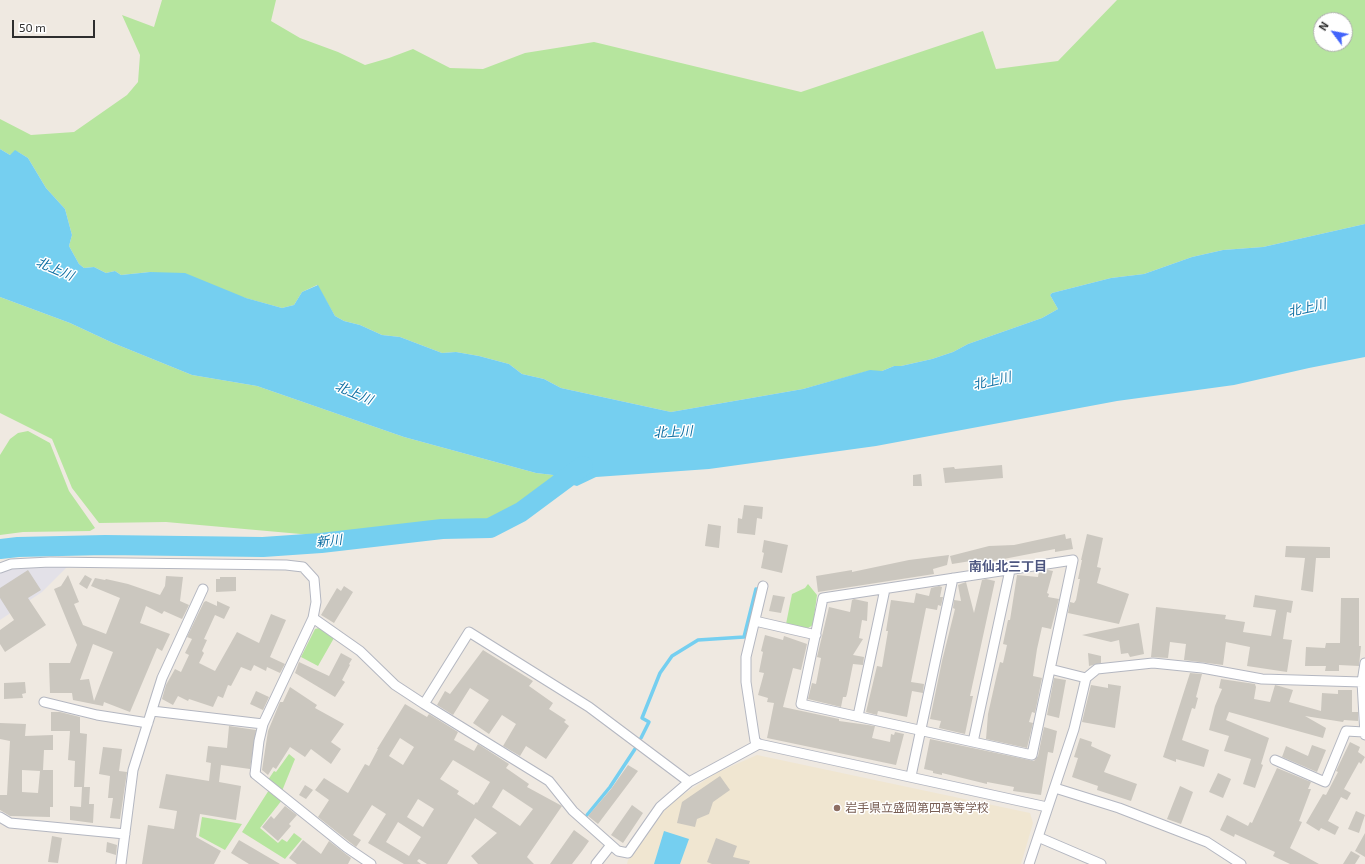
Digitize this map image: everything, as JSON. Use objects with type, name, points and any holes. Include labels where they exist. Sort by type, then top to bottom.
[{"type":"street","points":[[1073,560],[1032,755],[801,704],[823,598],[953,578],[1073,560]]},
{"type":"street","points":[[0,568],[11,564],[50,562],[292,566],[303,568],[314,579],[316,602],[313,618],[263,724],[259,741],[255,774],[368,863]]},
{"type":"street","points":[[973,742],[1010,570]]},
{"type":"street","points":[[911,776],[953,578]]},
{"type":"street","points":[[763,586],[746,657],[746,682],[755,741],[759,744],[1047,806]]},
{"type":"street","points":[[858,716],[885,588]]},
{"type":"street","points":[[121,864],[133,770],[162,678],[203,589]]},
{"type":"street","points":[[313,618],[360,651],[395,685],[549,781],[573,811],[618,851],[628,853],[660,807],[689,782],[759,744]]},
{"type":"street","points":[[755,621],[816,635]]},
{"type":"street","points":[[424,704],[469,632],[589,707],[689,782]]},
{"type":"street","points":[[1029,864],[1047,806],[1055,788],[1074,729],[1086,678],[1097,669],[1152,663],[1202,668],[1262,679],[1363,687]]},
{"type":"street","points":[[1275,760],[1325,782],[1346,731],[1365,733],[1363,687],[1365,663]]},
{"type":"street","points":[[1050,669],[1086,678]]},
{"type":"street","points":[[44,702],[96,715],[148,723]]},
{"type":"street","points":[[152,711],[263,724]]},
{"type":"street","points":[[1055,788],[1119,808],[1207,842],[1241,864]]},
{"type":"street","points":[[0,817],[10,823],[125,834]]},
{"type":"street","points":[[1038,837],[1102,864]]},
{"type":"street","points":[[596,864],[611,845]]},
{"type":"shaded area","points":[[48,565],[67,567],[42,592],[0,620],[0,571],[11,567]]},
{"type":"shaded area","name":"岩手県立盛岡第四高等学校","points":[[757,755],[1030,813],[1033,823],[1021,864],[627,864],[628,860],[670,803],[716,773]]},
{"type":"green space","points":[[162,0],[276,0],[271,21],[300,38],[338,52],[365,65],[413,49],[450,68],[483,69],[525,53],[594,42],[801,92],[983,31],[996,69],[1058,61],[1117,0],[1365,0],[1365,224],[1263,247],[1223,250],[1192,257],[1144,274],[1111,278],[1052,293],[1050,295],[1058,309],[1042,318],[968,344],[953,352],[932,359],[901,366],[894,366],[882,371],[868,371],[803,389],[671,412],[561,388],[544,379],[522,374],[509,364],[456,352],[442,353],[400,337],[382,335],[360,325],[344,321],[335,316],[317,285],[302,292],[294,305],[282,308],[150,272],[121,275],[115,271],[106,273],[94,267],[84,268],[79,264],[69,246],[72,235],[65,209],[46,188],[28,158],[18,152],[10,155],[0,149],[0,119],[31,135],[74,132],[127,95],[138,82],[140,55],[122,15],[154,27]]},
{"type":"green space","points":[[0,297],[70,323],[113,343],[192,375],[257,386],[404,437],[536,473],[553,475],[555,480],[524,501],[490,519],[312,535],[166,522],[99,523],[72,488],[52,439],[0,413]]},
{"type":"green space","points":[[28,431],[50,443],[69,491],[95,528],[90,531],[23,532],[0,535],[0,455],[10,439],[18,433]]},
{"type":"green space","points":[[808,584],[817,595],[813,625],[808,628],[786,624],[792,594],[805,588]]},
{"type":"green space","points":[[319,628],[334,638],[318,666],[301,657],[315,629]]},
{"type":"green space","points":[[289,754],[295,759],[282,791],[268,780]]},
{"type":"green space","points":[[269,790],[282,800],[260,828],[278,843],[282,839],[287,842],[294,833],[302,839],[285,859],[242,832]]},
{"type":"green space","points":[[202,817],[242,824],[225,850],[199,836]]},
{"type":"water","name":"北上川","points":[[0,149],[10,155],[15,150],[28,158],[46,188],[65,209],[72,235],[69,246],[79,264],[84,268],[94,267],[106,273],[115,271],[121,275],[150,272],[185,273],[246,298],[282,308],[294,305],[302,292],[318,285],[335,316],[344,321],[360,325],[382,335],[400,337],[442,353],[456,352],[509,364],[522,374],[544,379],[561,388],[671,412],[803,389],[870,370],[882,371],[894,366],[901,366],[932,359],[953,352],[968,344],[1042,318],[1058,309],[1050,295],[1052,293],[1111,278],[1144,274],[1192,257],[1223,250],[1263,247],[1365,224],[1365,357],[1234,385],[1117,401],[876,446],[709,469],[596,477],[577,486],[555,480],[553,475],[536,473],[404,437],[257,386],[192,375],[113,343],[70,323],[0,297]]},
{"type":"water","points":[[664,831],[689,839],[680,864],[654,864]]},
{"type":"building","points":[[1002,465],[1003,478],[945,483],[943,468],[954,467],[955,469]]},
{"type":"building","points":[[921,474],[922,486],[913,486],[913,475]]},
{"type":"building","points":[[744,505],[763,507],[762,519],[757,518],[755,535],[737,533],[738,518],[742,519]]},
{"type":"building","points":[[708,524],[721,526],[719,548],[705,546]]},
{"type":"building","points":[[1065,534],[1066,539],[1071,538],[1073,549],[1055,552],[1055,549],[978,564],[977,560],[952,564],[950,556],[989,546],[1014,545]]},
{"type":"building","points":[[1087,534],[1103,538],[1097,567],[1101,568],[1097,583],[1129,594],[1119,624],[1068,613],[1070,602],[1074,603],[1076,600],[1080,579],[1078,579],[1081,560]]},
{"type":"building","points":[[764,540],[788,545],[782,573],[761,568],[764,553],[762,552]]},
{"type":"building","points":[[1286,546],[1330,547],[1330,558],[1316,558],[1313,592],[1301,590],[1305,558],[1285,557]]},
{"type":"building","points":[[949,555],[947,565],[933,569],[934,574],[818,592],[816,576],[852,570],[852,572],[909,560]]},
{"type":"building","points":[[28,570],[41,590],[28,598],[46,625],[5,652],[0,644],[0,630],[14,620],[0,598],[0,588]]},
{"type":"building","points":[[1039,571],[1053,571],[1047,593],[1049,594],[1048,597],[1059,599],[1051,629],[1042,627],[1037,649],[1033,676],[1042,678],[1035,713],[1032,712],[1029,722],[1033,723],[1027,748],[986,739],[988,714],[1000,662],[1003,663],[1007,645],[1003,644],[1008,620],[1010,620],[1017,575],[1038,577]]},
{"type":"building","points":[[68,575],[79,602],[74,604],[83,625],[106,634],[120,598],[91,586],[95,578],[128,584],[160,595],[165,586],[166,576],[183,577],[180,601],[189,605],[182,619],[164,611],[162,614],[146,606],[140,623],[170,634],[162,651],[157,648],[130,712],[104,702],[103,706],[73,700],[72,693],[50,693],[49,663],[70,663],[77,645],[54,589],[61,586]],"holes":[[[93,644],[113,652],[94,701],[89,679],[80,680]]]},
{"type":"building","points":[[85,575],[92,579],[87,589],[79,584]]},
{"type":"building","points":[[220,577],[236,577],[236,591],[216,592],[216,579],[220,579]]},
{"type":"building","points":[[986,579],[995,581],[970,696],[973,696],[965,734],[939,728],[941,721],[930,719],[955,609],[953,608],[954,600],[961,601],[958,585],[966,582],[974,613],[982,580]]},
{"type":"building","points":[[344,586],[353,592],[334,623],[321,615],[337,588],[341,591]]},
{"type":"building","points":[[939,586],[942,587],[940,597],[943,597],[941,606],[938,605],[937,610],[926,608],[911,682],[924,684],[923,693],[912,691],[907,717],[878,711],[877,715],[866,712],[877,666],[882,667],[891,600],[914,603],[916,593],[929,596],[931,588]]},
{"type":"building","points":[[773,595],[785,597],[781,613],[769,611]]},
{"type":"building","points":[[1255,595],[1293,601],[1291,613],[1287,612],[1283,639],[1292,640],[1287,672],[1247,666],[1250,647],[1226,642],[1223,665],[1184,660],[1186,644],[1170,642],[1168,658],[1151,657],[1156,607],[1226,615],[1225,619],[1245,622],[1243,632],[1271,636],[1276,610],[1253,607]]},
{"type":"building","points":[[1341,598],[1359,598],[1359,646],[1361,646],[1359,666],[1339,665],[1339,671],[1325,671],[1326,666],[1305,666],[1306,647],[1325,648],[1326,643],[1340,643]]},
{"type":"building","points":[[854,599],[868,602],[867,621],[862,620],[859,638],[863,639],[853,655],[864,657],[863,665],[853,664],[847,694],[846,697],[843,697],[841,707],[808,699],[812,683],[816,684],[821,658],[817,657],[829,607],[850,612],[852,600]]},
{"type":"building","points":[[206,601],[217,606],[217,601],[230,607],[224,619],[215,615],[204,639],[207,640],[202,651],[204,653],[199,663],[215,671],[237,632],[259,643],[271,614],[286,620],[270,657],[285,664],[280,673],[267,667],[266,671],[254,665],[251,671],[241,667],[231,686],[228,685],[223,698],[218,696],[213,707],[189,699],[188,701],[178,696],[173,705],[162,699],[166,685],[175,669],[181,672],[189,655],[185,653],[192,639],[187,637],[204,602]]},
{"type":"building","points":[[1139,623],[1144,654],[1130,657],[1128,653],[1121,654],[1119,640],[1111,642],[1082,635]]},
{"type":"building","points":[[765,635],[783,640],[784,636],[807,644],[801,670],[793,668],[783,707],[839,719],[839,721],[875,726],[872,738],[890,742],[891,734],[894,735],[895,732],[904,734],[896,765],[767,738],[774,703],[767,702],[768,698],[758,695],[764,673],[759,672],[763,652],[761,651]]},
{"type":"building","points":[[483,650],[533,681],[529,686],[553,703],[549,709],[566,720],[564,722],[569,726],[546,759],[526,746],[520,756],[503,746],[516,724],[502,715],[489,734],[473,723],[489,700],[470,688],[453,715],[437,705],[445,691],[450,694]]},
{"type":"building","points":[[341,653],[352,659],[342,680],[345,682],[335,697],[295,673],[299,662],[329,676]]},
{"type":"building","points":[[1088,653],[1101,656],[1101,663],[1089,666]]},
{"type":"building","points":[[1190,673],[1202,674],[1196,697],[1198,698],[1195,709],[1192,708],[1182,740],[1209,750],[1204,767],[1176,759],[1176,762],[1163,757]]},
{"type":"building","points":[[1054,678],[1066,680],[1059,718],[1047,715]]},
{"type":"building","points":[[1221,679],[1255,684],[1254,699],[1270,702],[1275,685],[1293,690],[1289,702],[1321,711],[1322,693],[1338,694],[1338,690],[1352,690],[1352,712],[1358,712],[1358,721],[1344,720],[1343,722],[1305,716],[1326,728],[1323,738],[1229,712],[1226,720],[1269,738],[1261,764],[1263,765],[1255,788],[1243,784],[1251,759],[1224,751],[1229,736],[1209,730],[1215,706],[1222,689],[1219,688]]},
{"type":"building","points":[[25,682],[26,693],[22,694],[23,698],[4,699],[4,683]]},
{"type":"building","points":[[1108,684],[1121,686],[1115,728],[1082,722],[1091,685],[1108,688]]},
{"type":"building","points":[[290,687],[317,705],[315,708],[344,724],[331,742],[341,749],[331,764],[311,749],[305,757],[290,747],[276,769],[273,767],[268,775],[262,770],[268,731],[280,702],[283,702]]},
{"type":"building","points":[[256,691],[269,697],[263,710],[250,704]]},
{"type":"building","points":[[405,704],[427,717],[429,714],[458,732],[454,740],[474,751],[478,744],[509,764],[506,768],[529,784],[527,787],[562,806],[527,857],[534,864],[478,864],[471,856],[497,833],[475,818],[447,864],[427,864],[419,859],[417,861],[421,864],[404,864],[368,843],[386,814],[372,805],[353,835],[361,840],[356,847],[318,817],[329,800],[315,790],[324,778],[348,793],[365,764],[369,766],[377,749]],"holes":[[[400,738],[414,747],[403,765],[389,756]],[[453,760],[490,782],[477,803],[476,802],[474,805],[457,794],[459,791],[440,779]],[[503,789],[533,809],[520,826],[492,807]],[[418,799],[434,809],[423,827],[407,817]],[[398,822],[421,837],[409,856],[386,842]]]},
{"type":"building","points":[[51,712],[60,712],[80,717],[80,733],[87,734],[84,787],[90,787],[89,804],[94,804],[93,823],[70,820],[70,806],[81,807],[82,787],[74,787],[75,761],[68,760],[70,731],[51,731]]},
{"type":"building","points":[[0,723],[26,724],[25,736],[53,735],[53,750],[44,750],[43,770],[53,770],[53,807],[50,807],[50,817],[10,816],[0,810],[0,795],[7,795],[10,741],[0,739]],"holes":[[[22,770],[40,771],[38,793],[22,792]]]},
{"type":"building","points":[[229,726],[256,730],[250,769],[221,765],[219,782],[241,786],[236,820],[200,814],[196,837],[221,851],[214,864],[142,864],[148,825],[174,829],[177,811],[159,808],[166,774],[209,781],[211,763],[206,762],[208,746],[227,748]]},
{"type":"building","points":[[1044,727],[1057,731],[1053,753],[1048,752],[1041,795],[1013,791],[1014,787],[987,782],[987,784],[942,773],[942,775],[924,769],[930,739],[1034,761],[1038,756]]},
{"type":"building","points":[[1080,738],[1092,742],[1091,746],[1111,755],[1104,772],[1137,784],[1131,801],[1097,790],[1098,786],[1072,777],[1078,758],[1074,757]]},
{"type":"building","points":[[1350,742],[1360,747],[1358,752],[1365,757],[1361,764],[1359,762],[1344,789],[1351,793],[1347,800],[1341,797],[1328,821],[1339,827],[1335,835],[1321,828],[1319,831],[1306,823],[1323,794],[1326,795],[1338,772],[1336,771]]},
{"type":"building","points":[[1312,745],[1326,750],[1317,772],[1282,757],[1286,746],[1308,756]]},
{"type":"building","points":[[103,747],[122,749],[119,771],[127,772],[120,819],[110,818],[113,798],[108,798],[110,776],[99,774]]},
{"type":"building","points":[[628,765],[638,771],[598,824],[588,816],[611,789]]},
{"type":"building","points":[[1277,768],[1311,782],[1308,789],[1311,789],[1299,821],[1302,822],[1290,848],[1319,864],[1290,864],[1273,856],[1275,852],[1235,834],[1234,837],[1220,830],[1227,815],[1248,826],[1250,822],[1252,823]]},
{"type":"building","points":[[1218,773],[1231,779],[1223,798],[1209,792]]},
{"type":"building","points":[[720,776],[730,790],[713,802],[709,814],[697,819],[695,827],[677,823],[682,802]]},
{"type":"building","points":[[305,785],[313,790],[306,799],[299,795]]},
{"type":"building","points":[[1180,786],[1193,792],[1181,824],[1167,819]]},
{"type":"building","points":[[632,805],[643,813],[623,843],[611,835]]},
{"type":"building","points":[[285,806],[297,815],[289,824],[291,826],[278,841],[262,827],[271,816],[274,819]]},
{"type":"building","points":[[1356,811],[1365,815],[1359,833],[1348,829]]},
{"type":"building","points":[[574,830],[589,841],[582,851],[572,864],[550,864]]},
{"type":"building","points":[[1365,833],[1365,857],[1355,851]]},
{"type":"building","points":[[52,836],[62,838],[58,863],[48,862]]},
{"type":"building","points":[[716,838],[737,846],[733,857],[750,861],[749,864],[712,864],[707,862]]},
{"type":"building","points":[[239,840],[280,864],[249,864],[231,853]]},
{"type":"building","points":[[303,840],[321,854],[329,841],[351,858],[348,864],[297,864],[289,858]]},
{"type":"building","points":[[107,842],[117,845],[116,855],[106,852]]},
{"type":"building","points":[[1351,851],[1360,856],[1355,864],[1343,864]]},
{"type":"waterway","name":"新川","points":[[0,549],[18,547],[105,545],[263,547],[321,543],[442,529],[490,528],[521,512],[583,466]]},
{"type":"waterway","points":[[641,738],[649,722],[642,718],[660,673],[672,656],[698,640],[744,637],[756,589]]},
{"type":"waterway","points":[[587,815],[610,787],[635,749]]},
{"type":"place","name":"岩手県立盛岡第四高等学校","points":[[837,808]]},
{"type":"district","name":"南仙北三丁目","points":[[1008,567]]}]
